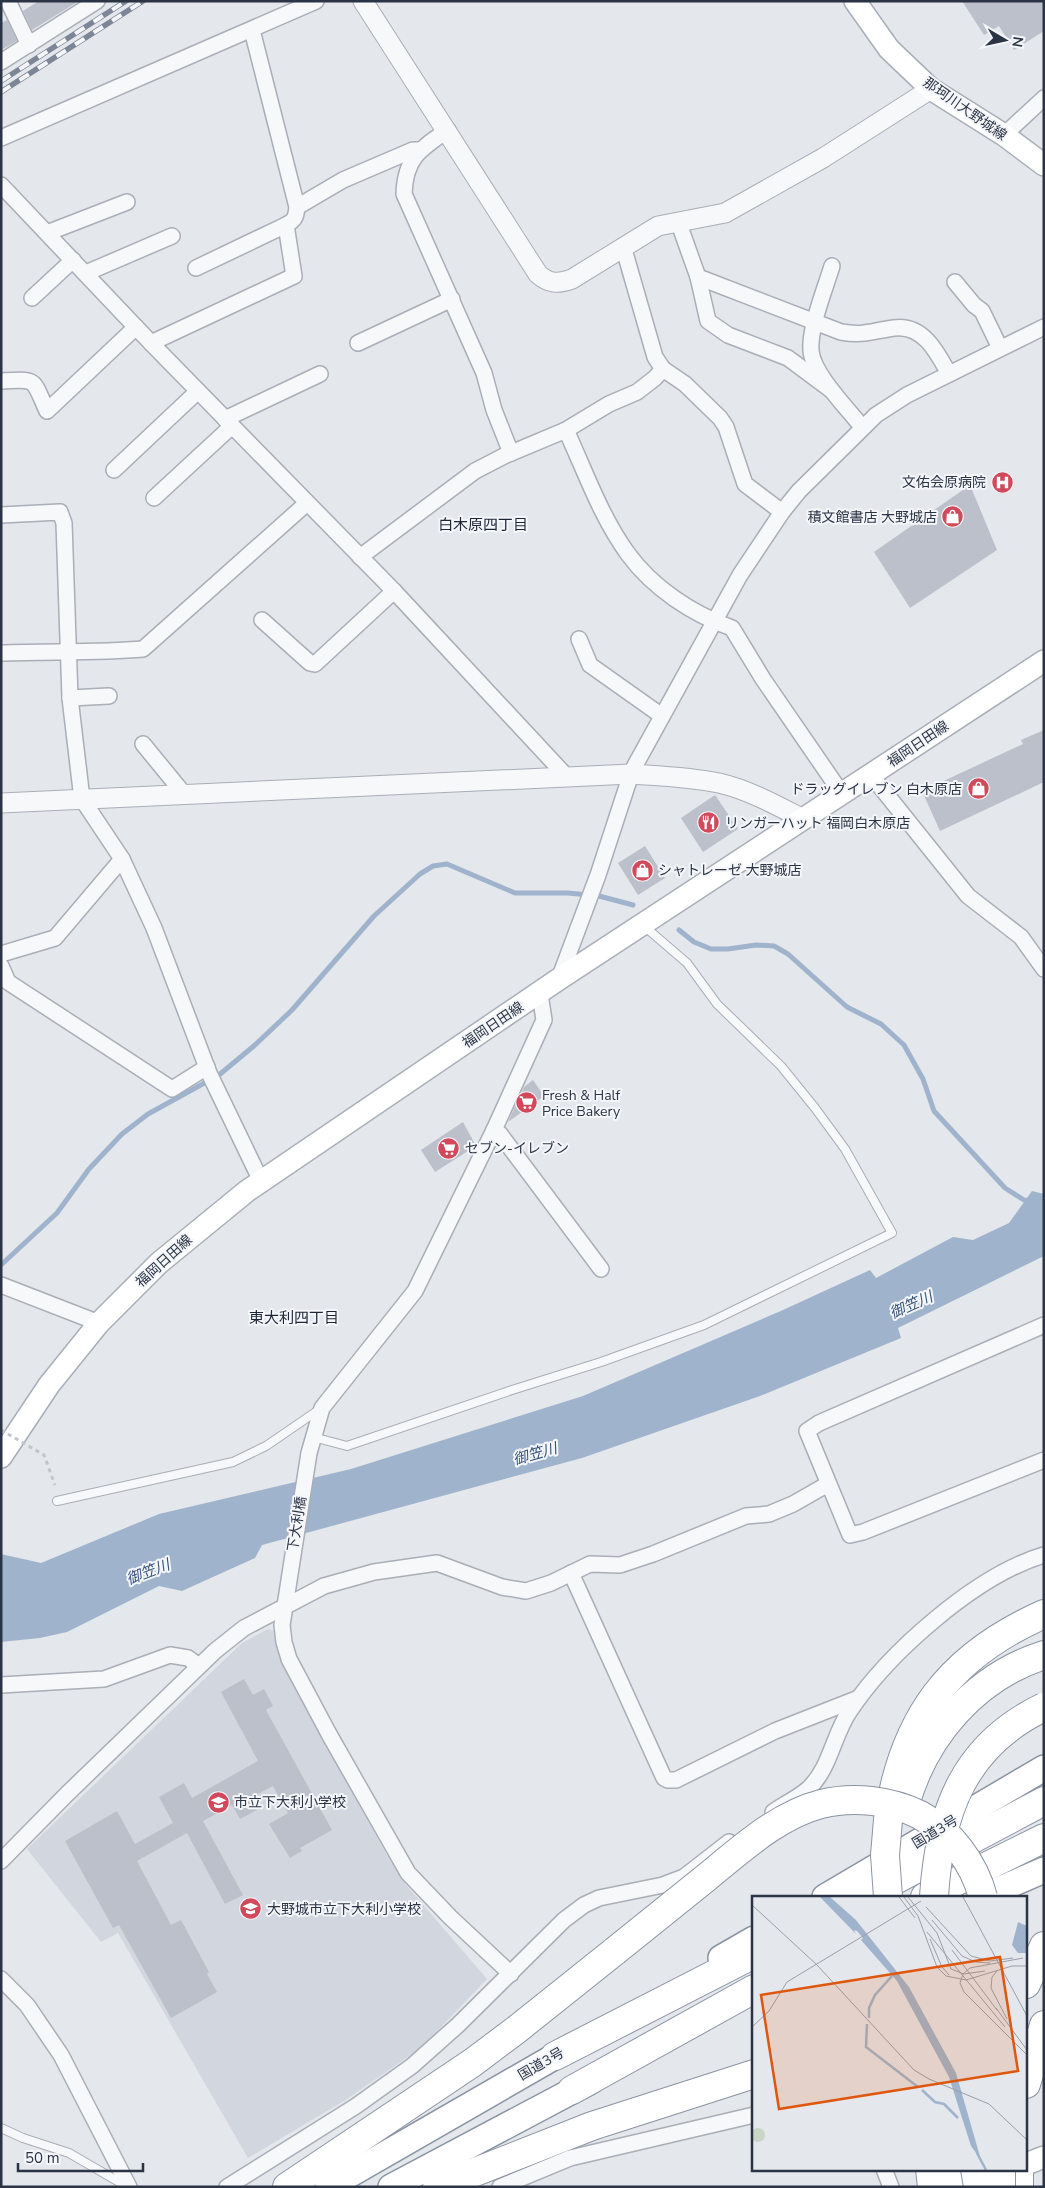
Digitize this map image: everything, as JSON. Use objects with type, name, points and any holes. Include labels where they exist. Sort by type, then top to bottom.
[{"type":"highway","points":[[892,1896],[895,1857],[892,1791],[900,1761],[911,1734],[926,1708],[946,1682],[969,1659],[1016,1626],[1044,1614]]},
{"type":"highway","points":[[888,1896],[885,1855],[894,1820],[920,1763],[935,1737],[955,1712],[983,1687],[1011,1669],[1044,1654]]},
{"type":"highway","points":[[934,1896],[941,1838],[954,1795],[967,1771],[983,1750],[1003,1732],[1026,1715],[1044,1707]]},
{"type":"highway","name":"国道3号","points":[[827,1896],[1044,1768]]},
{"type":"highway","points":[[287,2187],[479,2057],[730,1858],[780,1822],[800,1811],[821,1804],[844,1800],[866,1800],[888,1803],[912,1811],[930,1821],[947,1834],[972,1868],[982,1896]]},
{"type":"highway","points":[[865,1896],[1044,1801]]},
{"type":"highway","points":[[927,1896],[1044,1838]]},
{"type":"highway","points":[[984,1896],[1044,1870]]},
{"type":"highway","name":"国道3号","points":[[328,2187],[752,1940]]},
{"type":"highway","points":[[1028,1980],[1044,1946]]},
{"type":"highway","points":[[555,2056],[752,1955]]},
{"type":"highway","points":[[391,2187],[572,2090],[752,1990]]},
{"type":"highway","points":[[572,2090],[752,2000]]},
{"type":"highway","points":[[1028,2077],[1044,2025]]},
{"type":"highway","points":[[437,2187],[592,2126],[752,2075]]},
{"type":"highway","points":[[975,2170],[978,2187]]},
{"type":"highway","points":[[1001,2170],[1001,2187]]},
{"type":"highway","points":[[1019,2170],[1019,2187]]},
{"type":"highway","points":[[938,2173],[956,2187]]},
{"type":"main road","name":"那珂川大野城線","points":[[854,1],[889,49],[931,88],[1004,135],[1044,165]]},
{"type":"main road","name":"福岡日田線","points":[[1,1457],[49,1385],[99,1323],[159,1263],[261,1181],[540,994],[559,979],[1044,661]]},
{"type":"main road","points":[[1028,2163],[1044,2157]]},
{"type":"main road","points":[[966,2187],[1009,2170]]},
{"type":"street","points":[[8,1],[30,45]]},
{"type":"street","points":[[1,62],[98,1]]},
{"type":"street","points":[[1,138],[316,1]]},
{"type":"street","points":[[363,1],[448,130],[538,274],[554,283],[566,281],[658,226],[725,213],[823,158],[931,88]]},
{"type":"street","points":[[196,268],[294,221],[296,217],[297,207],[252,30]]},
{"type":"street","points":[[1004,135],[1044,98]]},
{"type":"street","points":[[448,130],[418,150],[411,162],[404,182],[404,194],[484,373],[494,410],[511,453]]},
{"type":"street","points":[[297,207],[343,180],[413,150],[418,150]]},
{"type":"street","points":[[1,185],[151,343],[394,591],[568,778]]},
{"type":"street","points":[[47,233],[128,202]]},
{"type":"street","points":[[678,221],[698,277],[708,320],[728,335],[788,358],[831,390]]},
{"type":"street","points":[[151,343],[294,276],[286,225]]},
{"type":"street","points":[[86,273],[172,236]]},
{"type":"street","points":[[623,246],[655,357],[663,369],[686,384],[720,418],[726,427],[745,484],[782,512]]},
{"type":"street","points":[[32,298],[73,260]]},
{"type":"street","points":[[832,266],[815,322],[811,352],[831,390],[862,427]]},
{"type":"street","points":[[698,277],[841,332],[858,335],[894,328],[907,328],[924,336],[936,350],[949,374]]},
{"type":"street","points":[[955,282],[974,305],[982,311],[1000,348]]},
{"type":"street","points":[[358,343],[452,299]]},
{"type":"street","points":[[1,380],[29,380],[35,384],[47,411],[136,327]]},
{"type":"street","points":[[559,979],[591,895],[631,774],[740,575],[782,512],[799,491],[876,415],[907,395],[1044,327]]},
{"type":"street","points":[[360,557],[475,472],[511,453],[566,430],[609,404],[637,392],[663,369]]},
{"type":"street","points":[[154,498],[229,423],[320,374]]},
{"type":"street","points":[[114,470],[198,391]]},
{"type":"street","points":[[566,430],[607,518],[628,554],[666,594],[714,622],[732,628],[763,679],[842,794]]},
{"type":"street","points":[[1,653],[143,649],[308,503]]},
{"type":"street","points":[[1,515],[60,512],[64,523],[70,698],[82,799],[122,859],[154,928],[210,1075],[261,1181]]},
{"type":"street","points":[[262,620],[310,663],[315,664],[394,591]]},
{"type":"street","points":[[579,640],[590,665],[662,716]]},
{"type":"street","points":[[70,698],[109,696]]},
{"type":"street","points":[[143,744],[184,794]]},
{"type":"street","points":[[1,803],[631,774],[682,777],[720,783],[760,797],[803,819]]},
{"type":"street","points":[[871,775],[968,896],[1021,937],[1044,969]]},
{"type":"street","points":[[1,954],[55,938],[122,859]]},
{"type":"street","points":[[1,966],[8,982],[172,1089],[210,1075]]},
{"type":"street","points":[[322,1408],[415,1291],[494,1130],[544,1020],[540,994]]},
{"type":"street","points":[[494,1130],[500,1134],[601,1269]]},
{"type":"street","points":[[1,1285],[99,1323]]},
{"type":"street","points":[[1044,1325],[819,1423],[808,1431],[850,1535],[863,1532],[1044,1460]]},
{"type":"street","name":"下大利橋","points":[[322,1408],[309,1453],[282,1625],[289,1659],[408,1873],[450,1917],[511,1974]]},
{"type":"street","points":[[1,1862],[67,1794],[199,1666],[244,1628],[286,1601],[332,1584],[374,1572],[437,1564],[502,1587],[526,1591],[551,1583],[590,1564],[620,1565],[746,1516],[769,1514],[793,1504],[828,1484]]},
{"type":"street","points":[[227,2187],[356,2106],[412,2066],[458,2026],[564,1920],[584,1905],[599,1898],[663,1885],[684,1877],[725,1844],[809,1788],[821,1771],[847,1714],[898,1651],[952,1607],[1011,1567],[1044,1555]]},
{"type":"street","points":[[571,1573],[664,1778],[668,1780],[676,1780],[774,1731],[859,1698]]},
{"type":"street","points":[[1,1685],[104,1679],[170,1655],[188,1658],[199,1666]]},
{"type":"street","points":[[1,1979],[27,2005],[61,2055],[128,2187]]},
{"type":"street","points":[[500,2187],[570,2158],[752,2115]]},
{"type":"street","points":[[884,2170],[891,2187]]},
{"type":"lane","points":[[313,1437],[348,1446],[601,1362],[704,1325],[892,1233],[845,1149],[781,1066],[717,1004],[687,963],[642,925]]},
{"type":"lane","points":[[57,1501],[233,1462],[266,1446],[322,1408]]},
{"type":"lane","points":[[1,2128],[23,2138],[69,2153],[128,2187]]},
{"type":"path","points":[[1,1430],[44,1455],[55,1485]]},
{"type":"shaded area","name":"大野城市立下大利小学校","points":[[268,1629],[276,1632],[279,1658],[386,1854],[407,1886],[487,1979],[421,2048],[344,2101],[248,2158],[118,1933],[101,1942],[27,1849],[242,1643]]},
{"type":"water","name":"御笠川","points":[[1032,1191],[1044,1194],[1044,1256],[898,1328],[901,1338],[760,1396],[582,1458],[262,1545],[255,1558],[182,1591],[159,1586],[67,1632],[40,1638],[1,1642],[1,1554],[41,1563],[159,1514],[351,1469],[583,1396],[783,1310],[870,1270],[876,1278],[953,1237],[973,1240],[1009,1223]]},
{"type":"building","points":[[39,1],[79,1],[32,30],[23,11]]},
{"type":"building","points":[[962,1],[1044,1],[1044,31],[1014,50],[999,26],[984,35]]},
{"type":"building","points":[[7,20],[17,41],[1,50],[1,23]]},
{"type":"building","name":"積文館書店 大野城店","points":[[970,485],[997,550],[910,608],[874,552]]},
{"type":"building","name":"ドラッグイレブン 白木原店","points":[[1044,730],[1044,782],[940,831],[922,791],[1023,744],[1021,740]]},
{"type":"building","name":"リンガーハット 福岡白木原店","points":[[715,795],[738,829],[703,852],[681,818]]},
{"type":"building","name":"シャトレーゼ 大野城店","points":[[645,846],[665,878],[638,895],[618,863]]},
{"type":"building","name":"Fresh & Half Price Bakery","points":[[533,1080],[544,1096],[508,1122],[524,1087]]},
{"type":"building","name":"セブン-イレブン","points":[[463,1122],[476,1146],[435,1172],[421,1150]]},
{"type":"building","points":[[244,1679],[253,1695],[264,1689],[273,1706],[266,1710],[332,1830],[300,1848],[302,1851],[290,1858],[269,1824],[288,1813],[273,1786],[250,1798],[257,1810],[240,1819],[232,1805],[203,1821],[243,1895],[225,1904],[187,1833],[137,1861],[171,1925],[181,1920],[209,1972],[207,1974],[217,1992],[171,2018],[119,1925],[113,1928],[65,1841],[117,1811],[135,1844],[173,1823],[159,1797],[184,1783],[192,1798],[258,1761],[221,1692]]},
{"type":"waterway","points":[[1,1265],[57,1213],[89,1169],[122,1134],[148,1114],[219,1075],[255,1045],[292,1010],[374,916],[420,874],[433,866],[447,864],[515,893],[568,893],[599,896],[633,905]]},
{"type":"waterway","points":[[679,930],[694,942],[711,949],[728,949],[756,945],[774,946],[788,954],[847,1007],[881,1024],[904,1045],[923,1079],[934,1111],[1005,1188],[1024,1200],[1044,1201]]},
{"type":"railway","points":[[1,81],[126,1]]},
{"type":"railway","points":[[1,92],[143,1]]},
{"type":"place","name":"文佑会原病院","points":[[1002,482]]},
{"type":"place","name":"積文館書店 大野城店","points":[[953,517]]},
{"type":"place","name":"ドラッグイレブン 白木原店","points":[[978,789]]},
{"type":"place","name":"リンガーハット 福岡白木原店","points":[[709,823]]},
{"type":"place","name":"シャトレーゼ 大野城店","points":[[642,870]]},
{"type":"place","name":"Fresh & Half Price Bakery","points":[[526,1103]]},
{"type":"place","name":"セブン-イレブン","points":[[449,1148]]},
{"type":"place","name":"市立下大利小学校","points":[[218,1802]]},
{"type":"place","name":"大野城市立下大利小学校","points":[[251,1909]]},
{"type":"district","name":"白木原四丁目","points":[[483,525]]},
{"type":"district","name":"東大利四丁目","points":[[294,1318]]}]
